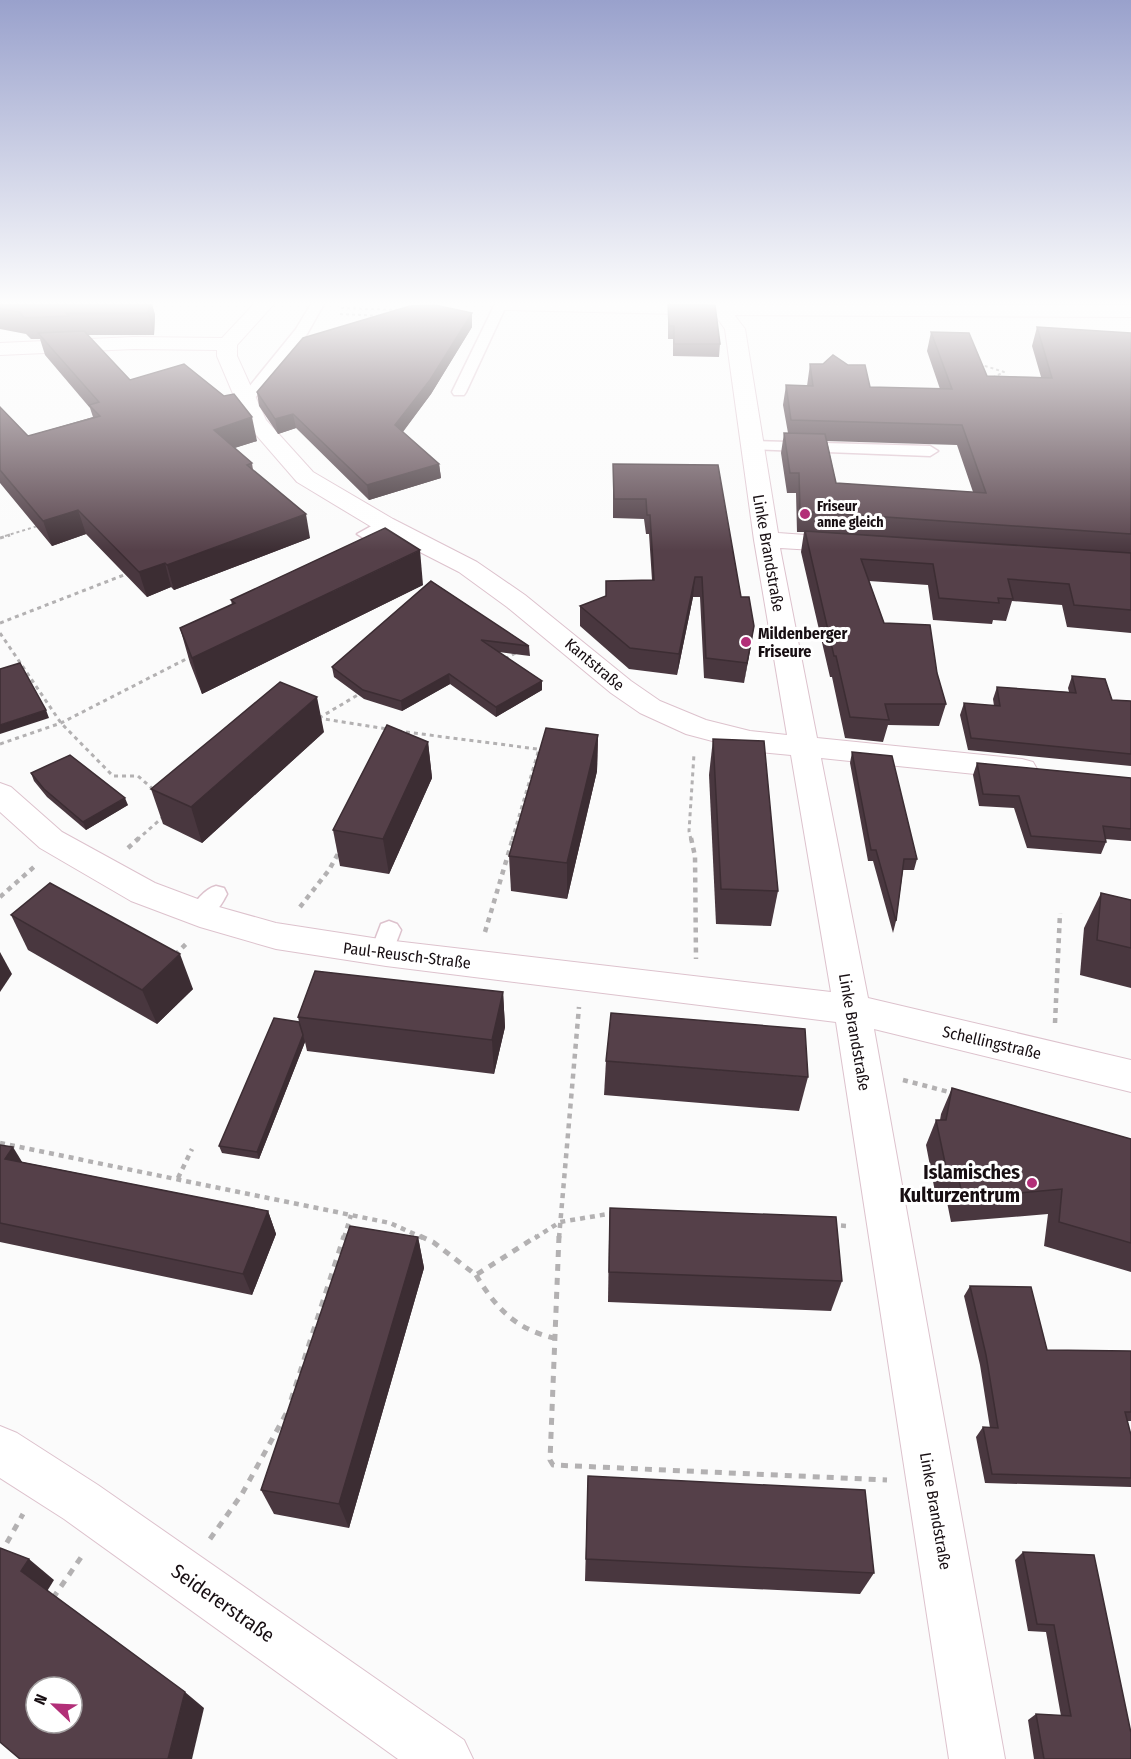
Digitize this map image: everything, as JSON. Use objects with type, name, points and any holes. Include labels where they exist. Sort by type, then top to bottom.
[{"type":"street","name":"Kantstraße","points":[[239,386],[256,422],[305,477],[374,529],[468,567],[555,631],[621,687],[650,707],[696,727],[750,741],[1041,771]]},
{"type":"street","name":"Linke Brandstraße","points":[[744,386],[766,540],[852,1009],[886,1228],[977,1759]]},
{"type":"street","points":[[766,540],[868,547]]},
{"type":"street","name":"Paul-Reusch-Straße","points":[[0,794],[51,840],[143,892],[208,903],[276,936],[385,941],[475,964],[852,1009]]},
{"type":"street","name":"Schellingstraße","points":[[852,1009],[1131,1076]]},
{"type":"street","name":"Seidererstraße","points":[[0,1450],[184,1575],[445,1759]]},
{"type":"lane","points":[[245,401],[257,386]]},
{"type":"lane","points":[[459,392],[462,386]]},
{"type":"lane","points":[[754,446],[930,451]]},
{"type":"path","points":[[0,538],[42,524]]},
{"type":"path","points":[[0,623],[136,571]]},
{"type":"path","points":[[498,663],[555,631]]},
{"type":"path","points":[[0,633],[61,723],[113,776],[138,776],[158,794]]},
{"type":"path","points":[[0,744],[61,723],[193,656]]},
{"type":"path","points":[[319,718],[365,691]]},
{"type":"path","points":[[309,715],[401,731],[549,750]]},
{"type":"path","points":[[696,727],[689,831],[695,856],[697,990]]},
{"type":"path","points":[[396,741],[401,731]]},
{"type":"path","points":[[475,964],[540,749]]},
{"type":"path","points":[[104,870],[165,815]]},
{"type":"path","points":[[276,936],[329,870],[339,850]]},
{"type":"path","points":[[0,897],[36,868],[29,861]]},
{"type":"path","points":[[1053,1056],[1060,913]]},
{"type":"path","points":[[582,977],[560,1222],[550,1460],[553,1465],[931,1482]]},
{"type":"path","points":[[862,1069],[963,1096]]},
{"type":"path","points":[[0,1143],[390,1223],[433,1242],[476,1275],[506,1319],[532,1334],[554,1338]]},
{"type":"path","points":[[178,1178],[192,1149]]},
{"type":"path","points":[[476,1275],[560,1222],[618,1213]]},
{"type":"path","points":[[184,1575],[242,1494],[287,1414],[351,1215]]},
{"type":"path","points":[[828,1225],[886,1228]]},
{"type":"path","points":[[53,1598],[106,1521]]},
{"type":"building","points":[[85,386],[212,386],[224,396],[234,394],[252,417],[214,430],[252,463],[247,465],[306,514],[167,565],[165,563],[139,572],[78,510],[43,521],[0,470],[0,407],[28,436],[100,416],[89,405],[99,402]]},
{"type":"building","points":[[262,386],[425,386],[395,425],[439,464],[367,485],[293,414],[275,419],[257,392]]},
{"type":"building","points":[[786,386],[952,389],[951,386],[1131,386],[1131,534],[800,511],[799,473],[790,473],[784,433],[825,434],[836,483],[986,493],[962,425],[791,420]]},
{"type":"building","points":[[613,464],[718,465],[741,597],[749,597],[754,626],[747,663],[706,658],[702,577],[695,577],[679,654],[630,648],[580,606],[606,596],[606,581],[654,580],[650,515],[647,515],[646,499],[614,499]]},
{"type":"building","points":[[385,528],[420,550],[192,658],[180,628],[235,603],[231,600]]},
{"type":"building","points":[[805,531],[1131,553],[1131,610],[1074,605],[1069,584],[1008,579],[1013,599],[998,598],[999,603],[939,598],[933,564],[861,559],[884,623],[930,625],[937,673],[946,704],[885,704],[889,720],[850,717]]},
{"type":"building","points":[[431,581],[529,646],[481,640],[542,681],[496,707],[449,674],[401,701],[363,690],[332,667]]},
{"type":"building","points":[[20,663],[46,710],[0,725],[0,669]]},
{"type":"building","points":[[1072,676],[1105,679],[1112,700],[1131,701],[1131,754],[971,738],[964,703],[1000,706],[997,687],[1076,693]]},
{"type":"building","points":[[280,682],[317,697],[191,807],[151,789],[220,732]]},
{"type":"building","points":[[387,725],[428,742],[383,839],[333,830]]},
{"type":"building","points":[[546,728],[598,735],[567,863],[509,856]]},
{"type":"building","points":[[713,739],[764,741],[778,891],[721,889]]},
{"type":"building","points":[[852,752],[892,756],[917,859],[904,859],[896,921],[876,850],[871,850]]},
{"type":"building","points":[[70,755],[125,798],[83,822],[44,789],[31,773]]},
{"type":"building","points":[[977,763],[1131,778],[1131,829],[1103,826],[1106,842],[1031,836],[1019,796],[983,794]]},
{"type":"building","points":[[50,883],[180,954],[142,990],[11,915]]},
{"type":"building","points":[[1101,893],[1131,900],[1131,948],[1097,940]]},
{"type":"building","points":[[315,971],[503,992],[492,1040],[298,1017]]},
{"type":"building","points":[[611,1013],[805,1029],[808,1077],[606,1061]]},
{"type":"building","points":[[274,1018],[299,1022],[303,1035],[257,1152],[219,1146]]},
{"type":"building","name":"Islamisches Kulturzentrum","points":[[952,1088],[1131,1139],[1131,1243],[1059,1222],[1062,1189],[963,1198],[957,1172],[947,1172],[936,1120],[946,1120]]},
{"type":"building","points":[[0,1145],[13,1147],[5,1159],[268,1211],[243,1274],[0,1223]]},
{"type":"building","points":[[610,1208],[836,1217],[842,1281],[609,1272]]},
{"type":"building","points":[[350,1226],[418,1237],[339,1504],[261,1490]]},
{"type":"building","points":[[970,1286],[1031,1287],[1047,1350],[1131,1351],[1131,1412],[1125,1412],[1131,1435],[1131,1478],[992,1474],[983,1427],[998,1428],[986,1355]]},
{"type":"building","points":[[588,1476],[865,1490],[874,1573],[586,1559]]},
{"type":"building","points":[[0,1548],[29,1559],[21,1571],[185,1692],[168,1759],[20,1759],[0,1742]]},
{"type":"building","points":[[1023,1552],[1094,1555],[1131,1733],[1131,1759],[1044,1759],[1036,1714],[1071,1716],[1054,1625],[1037,1624]]},
{"type":"place","name":"Friseur anne gleich","points":[[805,514]]},
{"type":"place","name":"Mildenberger Friseure","points":[[746,642]]},
{"type":"place","name":"Islamisches Kulturzentrum","points":[[1032,1183]]}]
